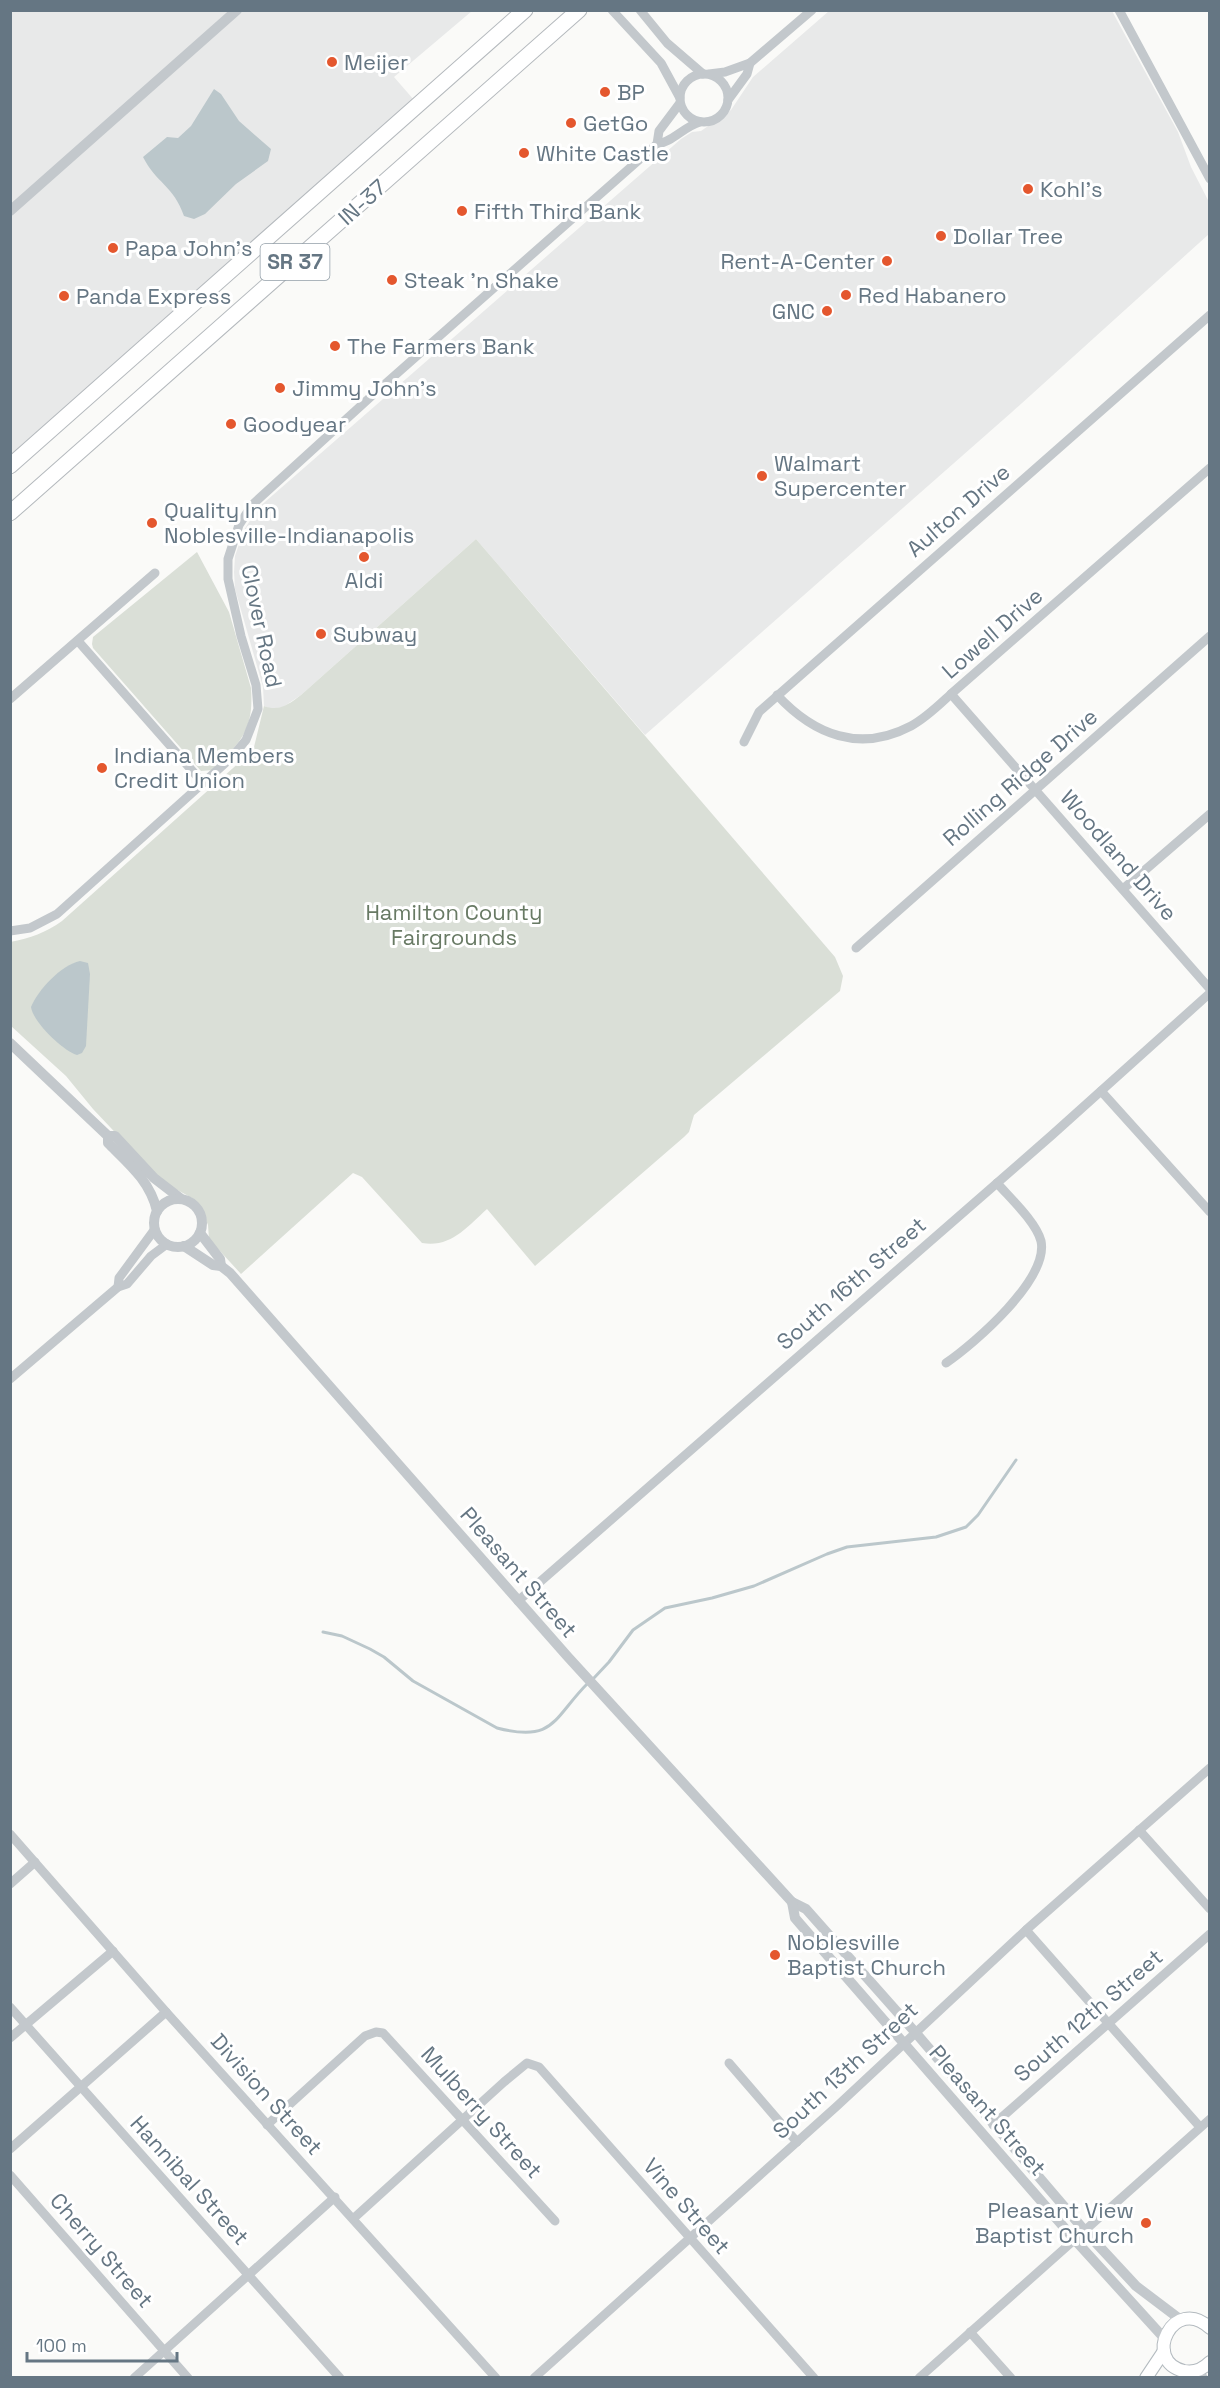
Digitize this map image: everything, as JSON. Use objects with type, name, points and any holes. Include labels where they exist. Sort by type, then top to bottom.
[{"type":"highway","name":"IN-37","points":[[10,466],[525,10]]},
{"type":"highway","name":"IN-37","points":[[10,513],[579,10]]},
{"type":"main road","points":[[1146,2378],[1173,2324],[1180,2320],[1196,2319],[1209,2312]]},
{"type":"main road","points":[[1196,2319],[1209,2328]]},
{"type":"main road","points":[[1164,2344],[1169,2361],[1193,2373]]},
{"type":"main road","points":[[1171,2378],[1193,2373],[1209,2362]]},
{"type":"street","points":[[10,211],[237,10]]},
{"type":"street","points":[[612,10],[661,63],[689,118],[700,122],[715,120],[722,115],[728,100],[747,74],[750,63]]},
{"type":"street","points":[[640,10],[668,44],[704,74],[713,76],[724,85],[728,100]]},
{"type":"street","points":[[680,101],[684,84],[696,75],[725,72],[750,63],[812,10]]},
{"type":"street","points":[[1119,10],[1209,178]]},
{"type":"street","name":"Clover Road","points":[[657,144],[659,131],[680,101]]},
{"type":"street","name":"Clover Road","points":[[10,931],[30,928],[57,914],[204,783],[241,747],[251,730],[258,709],[256,686],[228,579],[228,559],[239,525],[252,505],[372,395],[657,144],[664,143],[685,128],[700,122]]},
{"type":"street","name":"Aulton Drive","points":[[744,742],[759,712],[777,695],[1209,315]]},
{"type":"street","name":"Lowell Drive","points":[[777,695],[809,724],[832,734],[856,740],[893,734],[911,726],[951,694],[1209,468]]},
{"type":"street","points":[[10,699],[155,573]]},
{"type":"street","name":"Rolling Ridge Drive","points":[[856,948],[1209,636]]},
{"type":"street","points":[[78,640],[204,783]]},
{"type":"street","name":"Woodland Drive","points":[[951,694],[1123,889],[1209,991]]},
{"type":"street","points":[[1123,889],[1209,814]]},
{"type":"street","name":"South 16th Street","points":[[518,1601],[997,1183],[1209,991]]},
{"type":"street","points":[[10,1043],[108,1136],[115,1136],[154,1178],[180,1198],[195,1205],[202,1218],[200,1233],[196,1240],[184,1246],[174,1247],[161,1240],[154,1222],[157,1211],[165,1202],[180,1198]]},
{"type":"street","points":[[1101,1091],[1209,1212]]},
{"type":"street","points":[[108,1136],[108,1143],[142,1177],[149,1188],[157,1211]]},
{"type":"street","points":[[946,1363],[972,1344],[998,1319],[1034,1274],[1040,1260],[1041,1242],[1036,1229],[997,1183]]},
{"type":"street","points":[[118,1287],[119,1278],[155,1229]]},
{"type":"street","name":"Pleasant Street","points":[[200,1233],[220,1259],[221,1266]]},
{"type":"street","points":[[10,1379],[118,1287],[127,1284],[151,1256],[167,1244]]},
{"type":"street","name":"Pleasant Street","points":[[184,1246],[230,1273],[589,1680],[792,1902],[806,1909],[915,2032],[1085,2231],[1136,2286],[1180,2320]]},
{"type":"street","name":"South 13th Street","points":[[534,2378],[797,2142],[1026,1930],[1209,1768]]},
{"type":"street","points":[[1139,1830],[1209,1909]]},
{"type":"street","name":"Division Street","points":[[10,1834],[166,2012],[496,2378]]},
{"type":"street","points":[[10,1884],[35,1862]]},
{"type":"street","name":"Pleasant Street","points":[[792,1902],[795,1918],[1164,2344]]},
{"type":"street","points":[[1026,1930],[1200,2127]]},
{"type":"street","name":"South 12th Street","points":[[993,2125],[1209,1934]]},
{"type":"street","points":[[10,2038],[112,1951]]},
{"type":"street","name":"Hannibal Street","points":[[10,2007],[340,2378]]},
{"type":"street","points":[[10,2149],[166,2012]]},
{"type":"street","name":"Mulberry Street","points":[[267,2125],[365,2036],[379,2032],[386,2035],[555,2221]]},
{"type":"street","name":"Vine Street","points":[[464,2120],[524,2065],[529,2063],[539,2067],[814,2378]]},
{"type":"street","points":[[729,2063],[797,2142]]},
{"type":"street","points":[[919,2378],[1209,2119]]},
{"type":"street","points":[[354,2218],[464,2120]]},
{"type":"street","name":"Cherry Street","points":[[10,2175],[188,2378]]},
{"type":"street","points":[[134,2378],[163,2349],[335,2197]]},
{"type":"street","points":[[970,2332],[1011,2378]]},
{"type":"shaded area","points":[[11,11],[472,11],[394,77],[414,100],[11,457]]},
{"type":"shaded area","points":[[829,11],[1112,11],[1178,132],[1191,167],[1209,202],[1209,234],[1012,412],[645,735],[476,539],[301,695],[283,707],[271,709],[264,706],[263,687],[235,589],[234,572],[235,556],[244,530],[258,508],[681,139],[692,132],[701,131],[731,110],[753,77]]},
{"type":"shaded area","points":[[214,89],[221,94],[239,121],[271,149],[268,161],[236,184],[205,214],[194,219],[184,216],[175,198],[153,173],[143,157],[167,137],[178,138],[191,126]]},
{"type":"shaded area","points":[[80,961],[88,963],[90,974],[86,1046],[82,1053],[77,1055],[64,1048],[50,1035],[37,1020],[31,1007],[51,979],[65,967]]},
{"type":"green space","name":"Hamilton County Fairgrounds","points":[[476,539],[835,957],[843,976],[840,991],[694,1115],[689,1132],[684,1137],[535,1266],[487,1209],[458,1235],[442,1242],[422,1243],[362,1177],[353,1173],[241,1274],[209,1239],[208,1225],[201,1208],[192,1198],[161,1181],[93,1109],[66,1076],[11,1026],[10,942],[38,934],[62,921],[242,760],[254,747],[264,706],[279,708],[301,695]]},
{"type":"green space","points":[[197,552],[229,612],[251,688],[250,715],[244,734],[213,770],[201,771],[93,648],[92,644],[93,637]]},
{"type":"waterway","points":[[593,1679],[633,1630],[665,1608],[754,1586],[847,1547],[936,1537],[966,1527],[978,1515],[1016,1460]]},
{"type":"waterway","points":[[323,1632],[342,1636],[370,1649],[384,1657],[413,1681],[497,1728],[516,1732],[542,1730],[551,1724],[588,1683]]},
{"type":"place","name":"Meijer","points":[[332,62]]},
{"type":"place","name":"BP","points":[[605,92]]},
{"type":"place","name":"GetGo","points":[[571,123]]},
{"type":"place","name":"White Castle","points":[[524,153]]},
{"type":"place","name":"Kohl's","points":[[1028,189]]},
{"type":"place","name":"Fifth Third Bank","points":[[462,211]]},
{"type":"place","name":"Dollar Tree","points":[[941,236]]},
{"type":"place","name":"Papa John's","points":[[113,248]]},
{"type":"place","name":"Rent-A-Center","points":[[887,261]]},
{"type":"place","name":"Steak 'n Shake","points":[[392,280]]},
{"type":"place","name":"Red Habanero","points":[[846,295]]},
{"type":"place","name":"Panda Express","points":[[64,296]]},
{"type":"place","name":"GNC","points":[[827,311]]},
{"type":"place","name":"The Farmers Bank","points":[[335,346]]},
{"type":"place","name":"Jimmy John's","points":[[280,388]]},
{"type":"place","name":"Goodyear","points":[[231,424]]},
{"type":"place","name":"Walmart Supercenter","points":[[762,476]]},
{"type":"place","name":"Quality Inn Noblesville-Indianapolis","points":[[152,523]]},
{"type":"place","name":"Aldi","points":[[364,557]]},
{"type":"place","name":"Subway","points":[[321,634]]},
{"type":"place","name":"Indiana Members Credit Union","points":[[102,768]]},
{"type":"place","name":"Noblesville Baptist Church","points":[[775,1955]]},
{"type":"place","name":"Pleasant View Baptist Church","points":[[1146,2223]]}]
